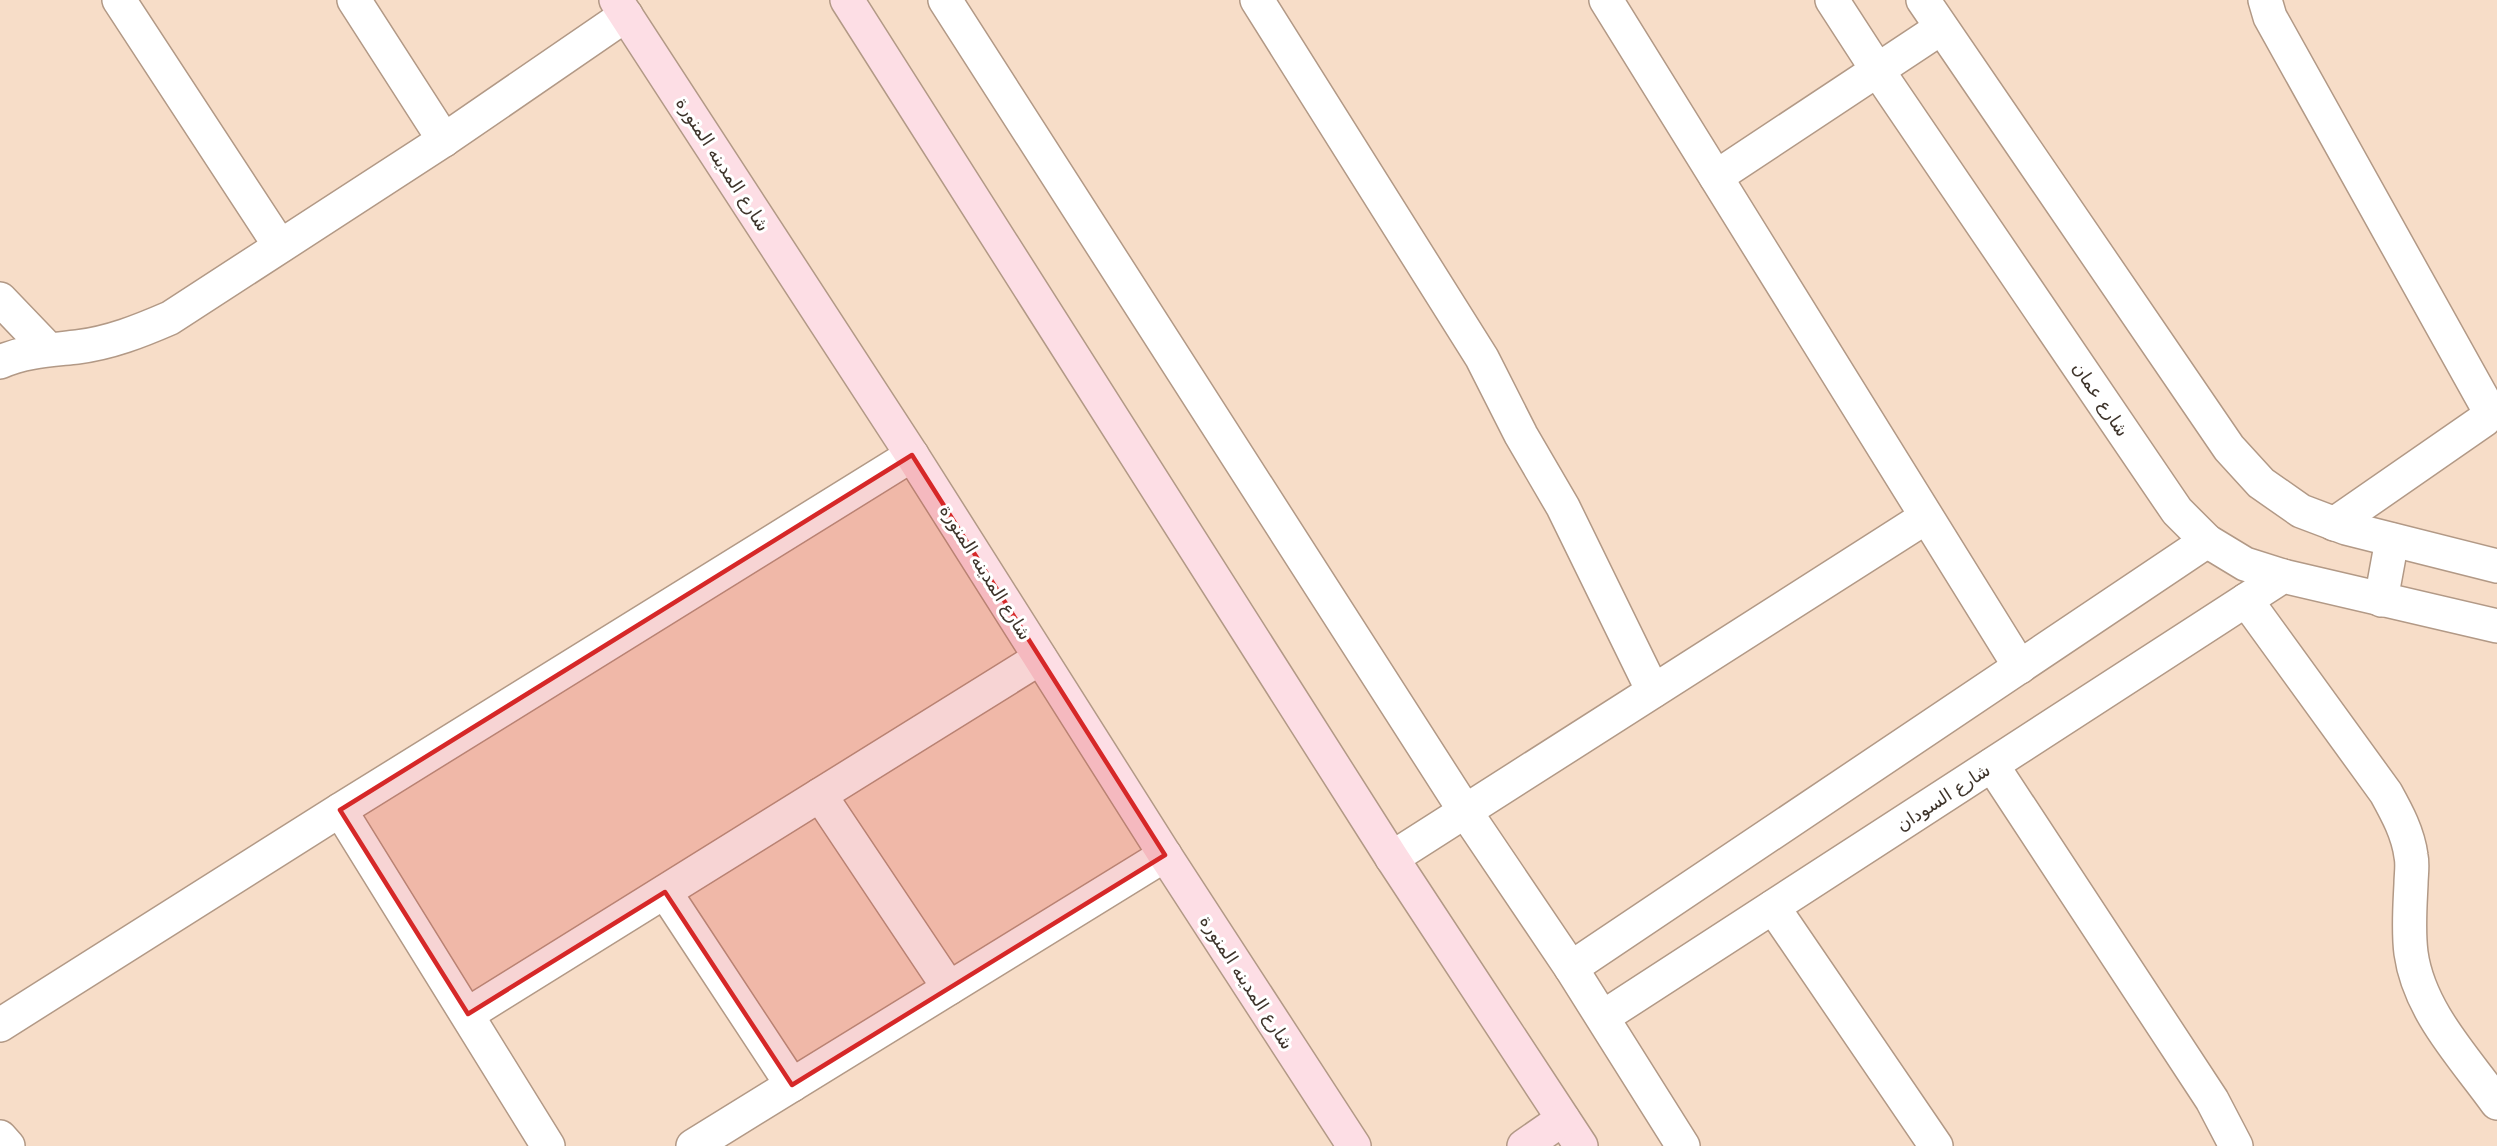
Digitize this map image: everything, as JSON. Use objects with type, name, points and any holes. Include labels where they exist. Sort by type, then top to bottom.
[{"type":"main road","points":[[847,0],[1392,858],[1572,1133],[1524,1146]]},
{"type":"main road","name":"شارع المدينه المنورة","points":[[621,8],[912,455],[1165,855],[1354,1146]]},
{"type":"street","points":[[119,0],[280,246]]},
{"type":"street","points":[[354,0],[444,140]]},
{"type":"street","points":[[945,0],[1465,811],[1603,1017],[1683,1146]]},
{"type":"street","points":[[1257,0],[1482,358],[1521,435],[1563,507],[1653,691]]},
{"type":"street","points":[[1606,0],[2020,667]]},
{"type":"street","name":"شارع عمان","points":[[1832,0],[2177,511],[2207,541],[2245,564],[2283,576],[2497,626]]},
{"type":"street","points":[[1923,0],[2229,448],[2262,483],[2301,511],[2334,524],[2497,566]]},
{"type":"street","points":[[2265,0],[2270,17],[2489,410],[2484,420],[2334,524]]},
{"type":"street","points":[[0,362],[48,349],[78,347],[125,337],[170,318],[444,140],[621,8]]},
{"type":"street","points":[[1716,177],[1941,28]]},
{"type":"street","points":[[0,299],[48,349]]},
{"type":"street","points":[[0,1025],[340,810],[912,455]]},
{"type":"street","points":[[1392,858],[1926,517]]},
{"type":"street","points":[[2381,600],[2392,540]]},
{"type":"street","points":[[1571,968],[2207,541]]},
{"type":"street","name":"شارع السودان","points":[[1603,1017],[2283,576]]},
{"type":"street","points":[[2246,600],[2386,793],[2397,813],[2412,858],[2409,919],[2411,953],[2419,986],[2434,1017],[2497,1103]]},
{"type":"street","points":[[468,1014],[1040,658]]},
{"type":"street","points":[[1992,765],[2212,1100],[2235,1146]]},
{"type":"street","points":[[820,795],[949,988]]},
{"type":"street","points":[[340,810],[548,1146]]},
{"type":"street","points":[[693,1146],[1165,855]]},
{"type":"street","points":[[665,892],[792,1085]]},
{"type":"street","points":[[1773,907],[1936,1146]]},
{"type":"street","points":[[0,1137],[8,1146]]},
{"type":"highlighted area","points":[[912,455],[1165,855],[792,1085],[665,892],[468,1014],[340,810]]}]
